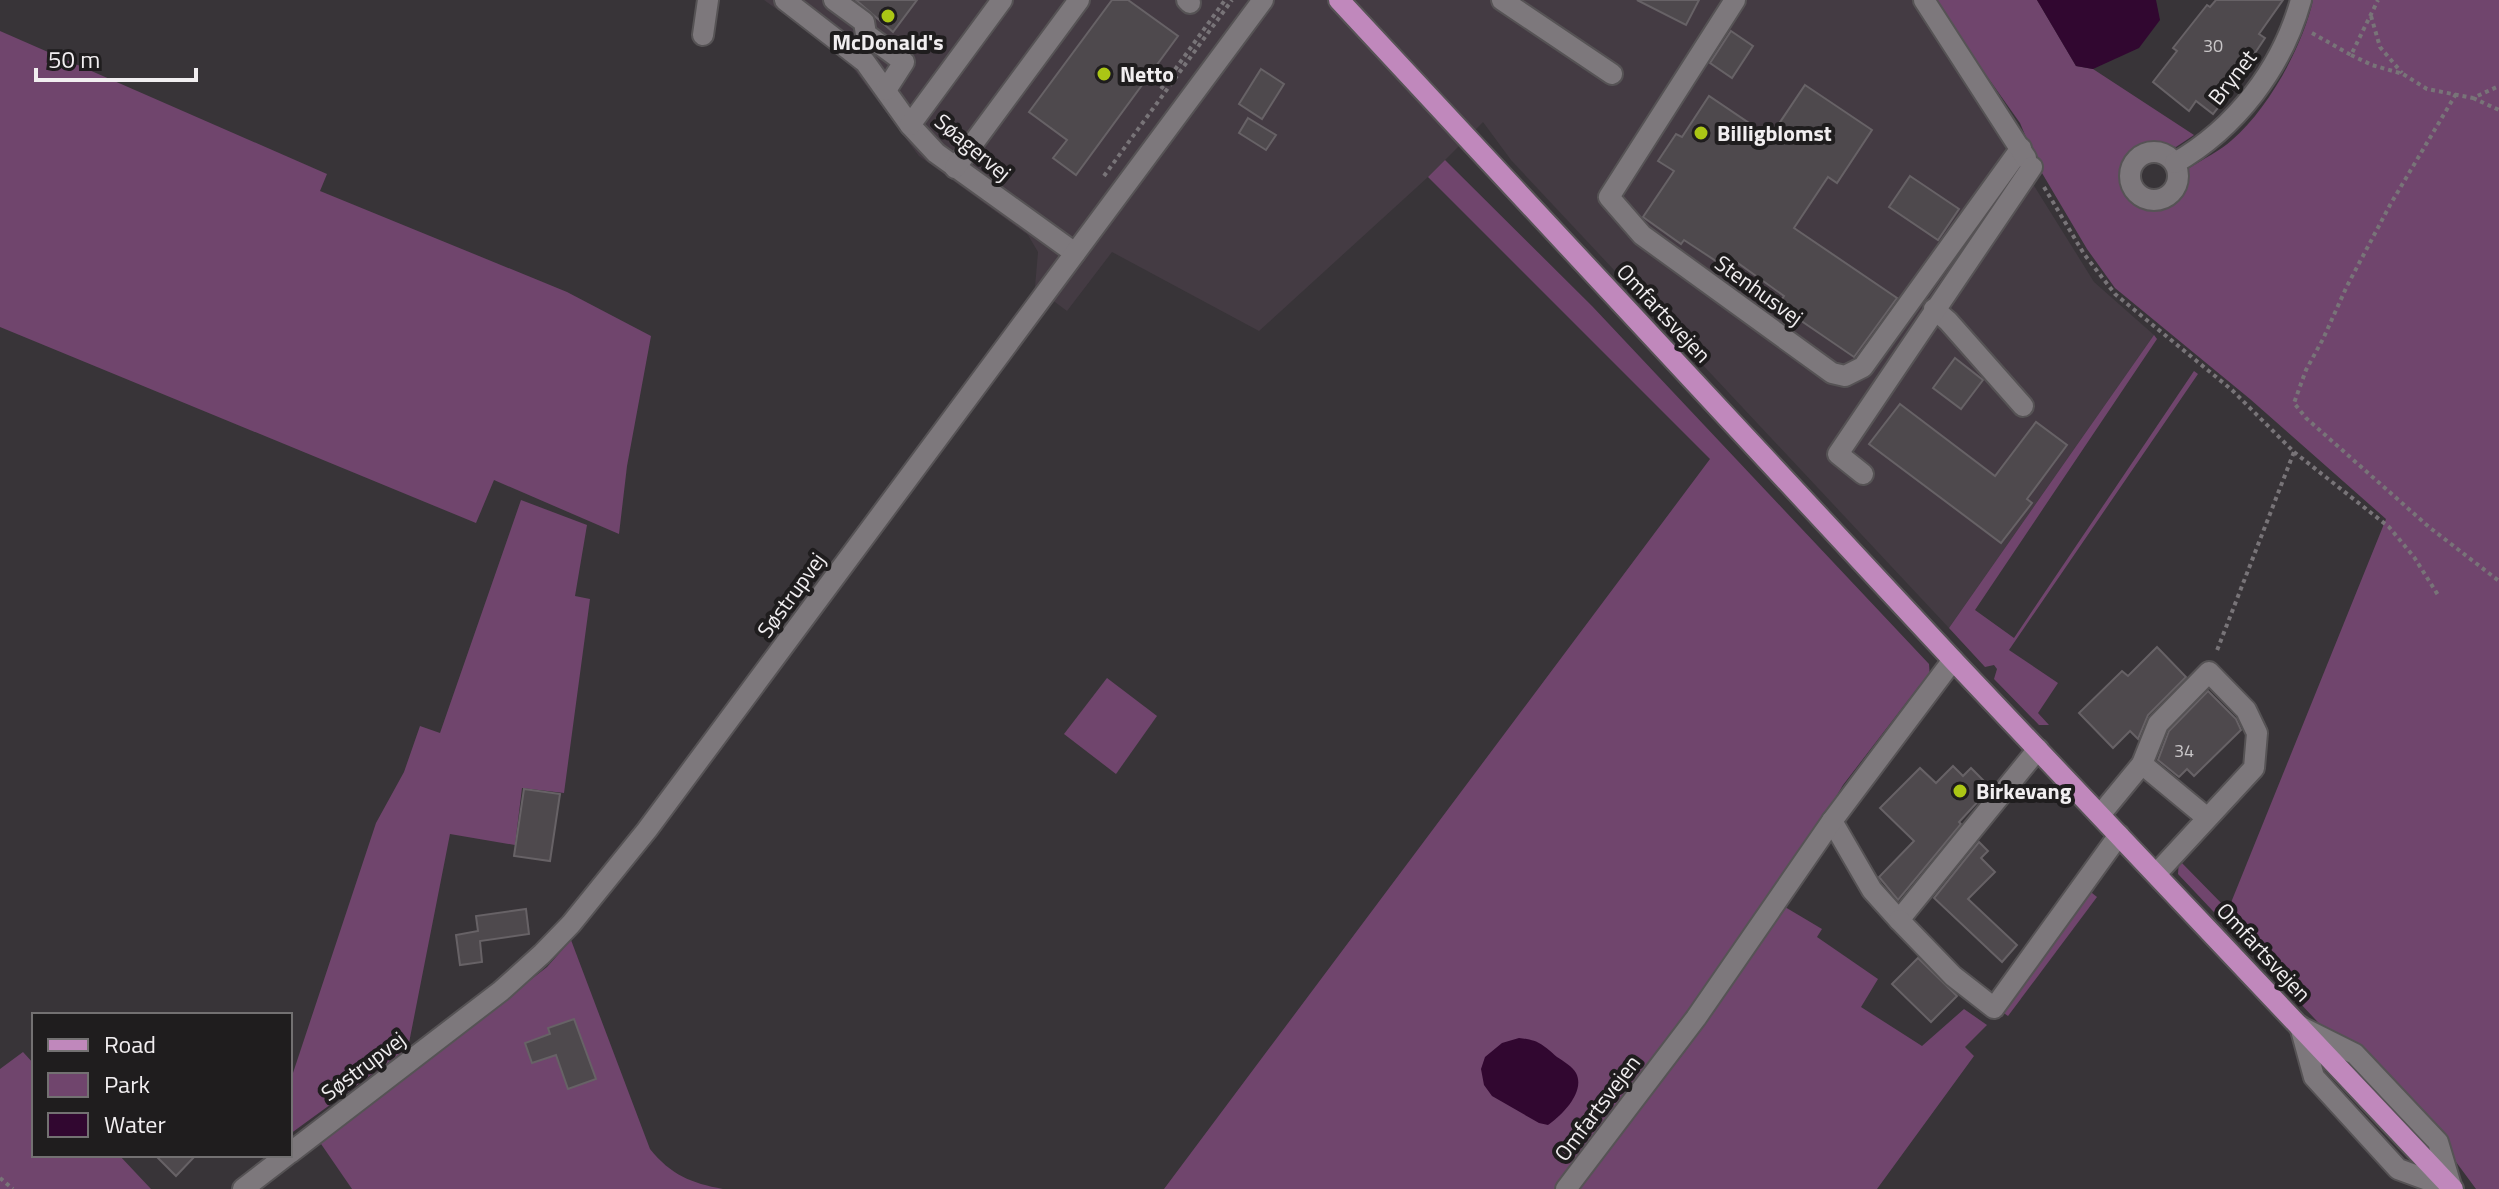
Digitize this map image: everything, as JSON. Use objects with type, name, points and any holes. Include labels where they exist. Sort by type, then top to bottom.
[{"type":"main road","name":"Omfartsvejen","points":[[1339,0],[1953,660],[2453,1189]]},
{"type":"street","points":[[703,35],[708,0]]},
{"type":"street","name":"Søagervej","points":[[785,0],[865,62],[910,125],[936,153],[1075,253]]},
{"type":"street","points":[[834,0],[864,22],[866,34],[904,62],[886,90]]},
{"type":"street","points":[[955,168],[1079,0]]},
{"type":"street","name":"Søstrupvej","points":[[292,1151],[501,991],[571,924],[647,830],[1263,0]]},
{"type":"street","points":[[1502,0],[1612,74]]},
{"type":"street","name":"Stenhusvej","points":[[1735,0],[1609,197],[1642,235],[1832,373],[1845,376],[1863,367],[2021,148]]},
{"type":"street","points":[[1863,474],[1838,454],[1934,309],[2034,171],[1924,0]]},
{"type":"street","name":"Brynet","points":[[2175,163],[2242,109],[2274,65],[2295,23],[2301,0]]},
{"type":"street","points":[[910,125],[995,2]]},
{"type":"street","points":[[1934,309],[2023,406]]},
{"type":"street","name":"Omfartsvejen","points":[[1566,1189],[1696,1018],[1832,821],[1953,660]]},
{"type":"street","points":[[2100,815],[2142,764],[2158,724],[2209,672],[2246,710],[2257,733],[2254,768],[2157,873]]},
{"type":"street","points":[[1899,920],[2038,749]]},
{"type":"street","points":[[2142,764],[2206,817]]},
{"type":"street","points":[[1832,821],[1872,890],[1953,976],[1994,1008],[2119,835]]},
{"type":"street","name":"Søstrupvej","points":[[243,1189],[284,1157]]},
{"type":"path","points":[[1161,89],[1225,0]]},
{"type":"path","points":[[2351,55],[2378,0]]},
{"type":"path","points":[[2371,14],[2380,47],[2403,74]]},
{"type":"path","points":[[2295,23],[2351,55],[2403,74],[2427,89],[2473,98],[2499,110]]},
{"type":"path","points":[[2473,98],[2499,86]]},
{"type":"path","points":[[2456,94],[2390,205],[2347,286],[2306,370],[2294,403],[2306,418],[2429,527],[2499,581]]},
{"type":"path","points":[[2034,171],[2084,254],[2115,294],[2232,390],[2294,452],[2389,527],[2414,557],[2438,595]]},
{"type":"path","points":[[2209,672],[2294,452]]},
{"type":"path","points":[[0,1178],[13,1189]]},
{"type":"shaded area","points":[[764,0],[1913,0],[2000,131],[2094,282],[2154,335],[1949,628],[1511,160],[1483,122],[1428,177],[1259,331],[1112,252],[1067,311],[1035,287],[1038,252],[1028,235],[919,156],[847,60]]},
{"type":"green space","points":[[1933,0],[2037,0],[2076,66],[2093,69],[2194,135],[2176,147],[2150,142],[2127,156],[2120,178],[2134,201],[2156,206],[2172,202],[2182,190],[2189,168],[2227,144],[2258,112],[2292,56],[2313,0],[2499,0],[2499,1189],[2476,1189],[2428,1124],[2331,1036],[2178,874],[2179,860],[2228,910],[2386,519],[2250,399],[2115,288],[2087,249],[2039,168],[2020,123]]},
{"type":"green space","points":[[0,31],[327,174],[320,191],[567,292],[651,336],[627,466],[619,534],[494,480],[476,523],[0,327]]},
{"type":"green space","points":[[1445,160],[1592,306],[1929,664],[1930,679],[1925,689],[1919,686],[1843,785],[1819,826],[1688,1020],[1559,1189],[1164,1189],[1710,459],[1428,177]]},
{"type":"green space","points":[[2154,335],[2157,339],[1975,610],[2014,638],[2194,371],[2198,374],[2009,650],[2058,683],[2038,713],[2049,725],[2039,725],[1994,679],[1997,669],[1994,665],[1985,667],[1949,628]]},
{"type":"green space","points":[[521,500],[587,525],[575,596],[590,599],[564,793],[522,788],[515,845],[450,834],[408,1048],[292,1133],[292,1076],[376,823],[404,772],[420,726],[440,733]]},
{"type":"green space","points":[[1107,678],[1157,716],[1116,774],[1064,734]]},
{"type":"green space","points":[[2087,889],[2097,897],[2008,1016],[1998,1009]]},
{"type":"green space","points":[[1785,907],[1822,929],[1817,937],[1878,979],[1861,1007],[1922,1046],[1964,1009],[1987,1025],[1965,1047],[1974,1056],[1877,1189],[1577,1189],[1687,1049]]},
{"type":"green space","points":[[571,940],[650,1149],[682,1176],[723,1189],[352,1189],[319,1141],[547,967]]},
{"type":"green space","points":[[23,1052],[32,1062],[32,1157],[121,1157],[151,1189],[0,1189],[0,1069]]},
{"type":"water","points":[[2037,0],[2156,0],[2160,20],[2139,48],[2093,69],[2076,66]]},
{"type":"water","points":[[1519,1038],[1540,1044],[1576,1073],[1578,1088],[1575,1095],[1565,1110],[1548,1125],[1492,1096],[1484,1085],[1481,1069],[1485,1057],[1502,1043]]},
{"type":"building","name":"McDonald's","points":[[856,0],[917,0],[893,32]]},
{"type":"building","name":"Netto","points":[[1112,0],[1128,0],[1178,36],[1076,175],[1053,158],[1067,140],[1029,112]]},
{"type":"building","points":[[1637,0],[1699,0],[1686,25]]},
{"type":"building","points":[[2216,0],[2283,0],[2259,34],[2265,38],[2243,71],[2245,73],[2213,114],[2196,101],[2189,111],[2153,82],[2177,51],[2173,48],[2207,5],[2210,7]]},
{"type":"building","points":[[1731,31],[1753,46],[1732,78],[1710,63]]},
{"type":"building","points":[[1261,69],[1284,84],[1262,119],[1239,104]]},
{"type":"building","points":[[1805,85],[1872,130],[1837,183],[1828,177],[1794,228],[1897,298],[1854,357],[1778,305],[1784,296],[1728,256],[1722,265],[1684,240],[1681,244],[1643,217],[1674,171],[1658,161],[1676,134],[1682,137],[1709,96],[1770,137]]},
{"type":"building","points":[[1248,118],[1276,135],[1266,150],[1239,133]]},
{"type":"building","points":[[1910,176],[1959,209],[1938,240],[1889,207]]},
{"type":"building","points":[[1955,358],[1983,380],[1961,409],[1933,388]]},
{"type":"building","points":[[1900,404],[1995,476],[2036,422],[2067,445],[2027,499],[2032,503],[2001,543],[1869,444]]},
{"type":"building","points":[[2157,647],[2186,677],[2148,715],[2138,739],[2130,731],[2113,748],[2079,713],[2122,671],[2128,676]]},
{"type":"building","points":[[2208,691],[2236,719],[2241,730],[2194,776],[2187,769],[2179,777],[2158,760],[2169,731]]},
{"type":"building","points":[[1953,766],[1963,776],[1971,768],[1984,781],[1976,789],[1983,796],[1898,900],[1879,877],[1914,841],[1880,808],[1920,768],[1936,783]]},
{"type":"building","points":[[524,789],[560,794],[550,861],[514,856]]},
{"type":"building","points":[[1979,842],[1988,851],[1981,858],[1995,872],[1968,899],[2017,945],[2002,962],[1934,898]]},
{"type":"building","points":[[526,909],[529,934],[480,941],[482,962],[460,965],[456,935],[478,931],[476,916]]},
{"type":"building","points":[[1918,958],[1957,996],[1931,1022],[1892,984]]},
{"type":"building","points":[[574,1019],[596,1079],[568,1089],[556,1055],[532,1063],[525,1043],[550,1034],[548,1028]]},
{"type":"building","points":[[157,1157],[194,1157],[176,1176]]},
{"type":"place","name":"McDonald's","points":[[888,16]]},
{"type":"place","name":"Netto","points":[[1104,74]]},
{"type":"place","name":"Billigblomst","points":[[1701,133]]},
{"type":"place","name":"Birkevang","points":[[1960,791]]}]
